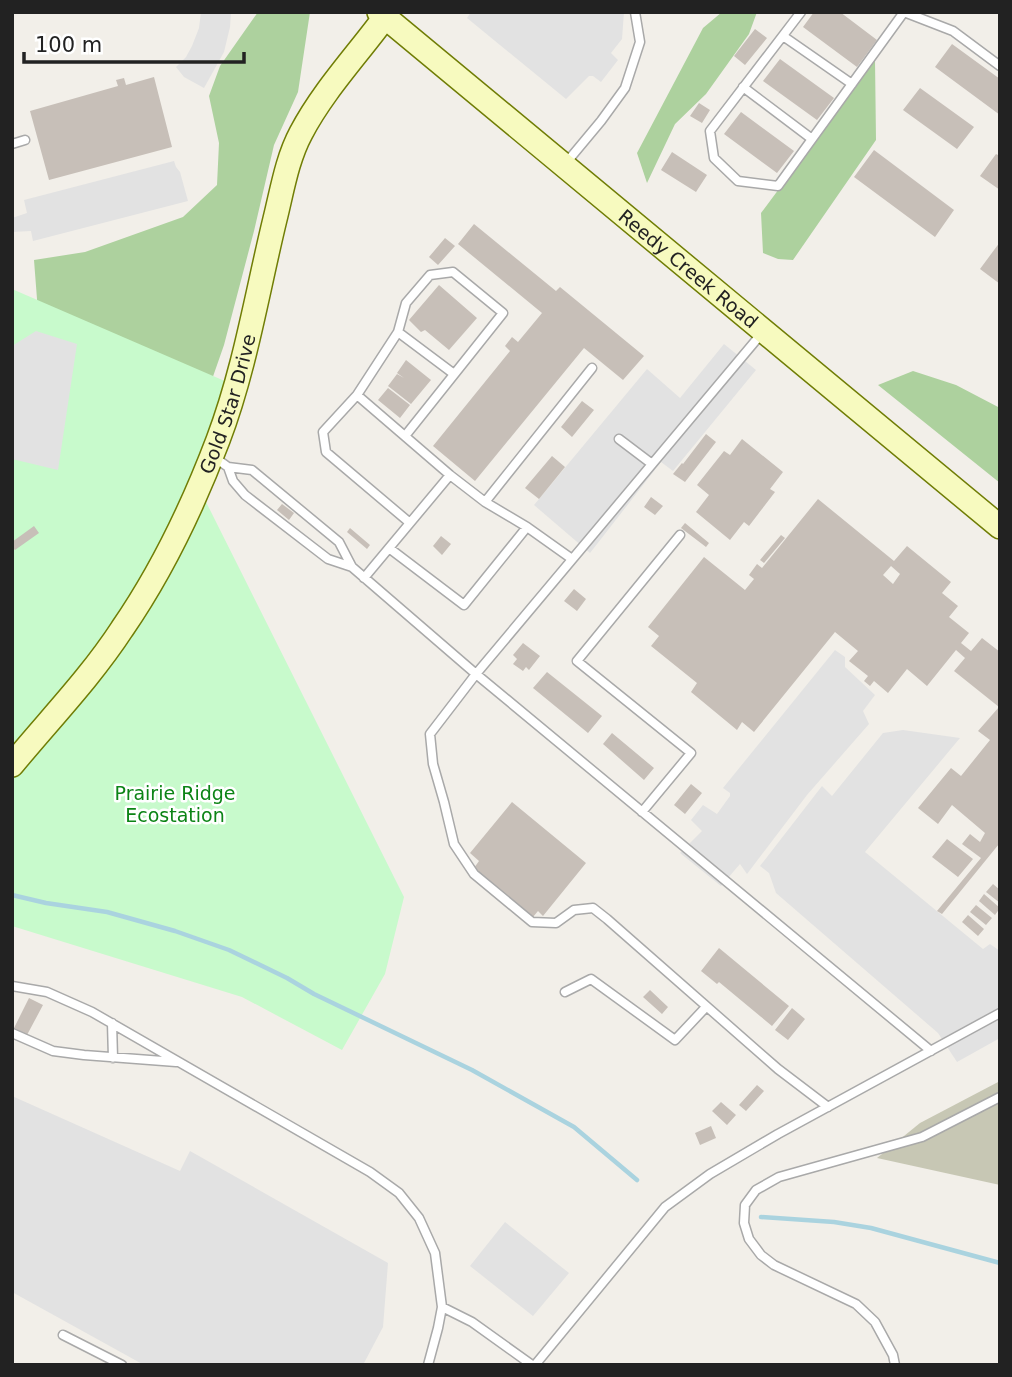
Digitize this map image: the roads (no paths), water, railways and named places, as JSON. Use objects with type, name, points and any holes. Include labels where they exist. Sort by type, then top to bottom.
[{"type":"street","name":"Reedy Creek Road","points":[[384,14],[1000,527]]},
{"type":"street","name":"Gold Star Drive","points":[[12,765],[90,673],[122,629],[220,461],[227,415],[289,164],[300,134],[384,14]]},
{"type":"lane","points":[[564,165],[625,88],[640,42],[636,14],[647,12]]},
{"type":"lane","points":[[801,12],[710,131],[715,158],[738,181],[778,186],[904,12],[953,31],[1000,66]]},
{"type":"lane","points":[[783,36],[852,84]]},
{"type":"lane","points":[[743,87],[812,139]]},
{"type":"lane","points":[[12,144],[25,140]]},
{"type":"lane","points":[[405,436],[503,313],[453,272],[429,275],[406,303],[398,332],[357,395],[323,432],[326,452],[410,523]]},
{"type":"lane","points":[[764,331],[476,674],[430,734],[433,764],[454,844],[474,874],[532,922],[556,923],[575,911],[593,908],[778,1069],[828,1107]]},
{"type":"lane","points":[[398,332],[454,374]]},
{"type":"lane","points":[[485,502],[592,369]]},
{"type":"lane","points":[[357,395],[485,502],[527,527],[572,559]]},
{"type":"lane","points":[[619,439],[652,464]]},
{"type":"lane","points":[[220,461],[245,495],[328,559],[352,568],[930,1051]]},
{"type":"lane","points":[[220,461],[252,470],[339,542],[352,568]]},
{"type":"lane","points":[[364,578],[450,475]]},
{"type":"lane","points":[[389,548],[464,605],[527,527]]},
{"type":"lane","points":[[642,812],[691,752],[577,661],[680,535]]},
{"type":"lane","points":[[565,992],[591,979],[675,1040],[706,1007]]},
{"type":"lane","points":[[12,986],[47,992],[92,1012],[358,1165],[400,1193],[419,1218],[435,1254],[442,1307],[428,1365]]},
{"type":"lane","points":[[442,1307],[472,1322],[534,1365],[665,1207],[710,1174],[1000,1013]]},
{"type":"lane","points":[[112,1023],[113,1058]]},
{"type":"lane","points":[[12,1033],[52,1051],[180,1062]]},
{"type":"lane","points":[[895,1365],[893,1355],[875,1322],[856,1304],[774,1265],[761,1255],[749,1239],[744,1223],[745,1205],[756,1190],[779,1177],[922,1137],[1000,1097]]},
{"type":"lane","points":[[63,1335],[122,1365]]},
{"type":"waterway","points":[[12,895],[107,912],[229,950],[472,1070],[574,1127],[637,1180]]},
{"type":"waterway","points":[[761,1217],[834,1222],[871,1228],[1000,1263]]},
{"type":"park label","name":"Prairie Ridge Ecostation","points":[[175,804]]}]
